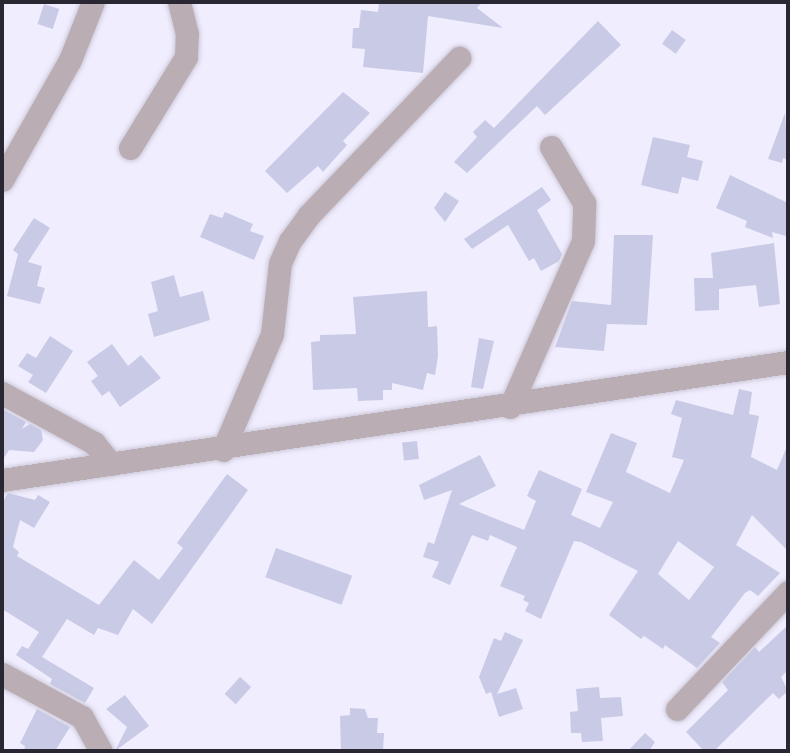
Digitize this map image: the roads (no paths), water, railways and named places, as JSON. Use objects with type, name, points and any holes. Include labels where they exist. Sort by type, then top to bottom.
[{"type":"street","points":[[2,180],[71,60],[93,2]]},
{"type":"street","points":[[130,148],[186,57],[187,34],[179,2]]},
{"type":"street","points":[[223,450],[272,334],[280,263],[290,241],[308,216],[459,58]]},
{"type":"street","points":[[510,407],[583,241],[584,203],[551,147]]},
{"type":"street","points":[[2,480],[510,407],[788,362]]},
{"type":"street","points":[[2,393],[94,443],[111,464]]},
{"type":"street","points":[[677,709],[788,592]]},
{"type":"street","points":[[2,674],[82,717],[101,751]]}]
